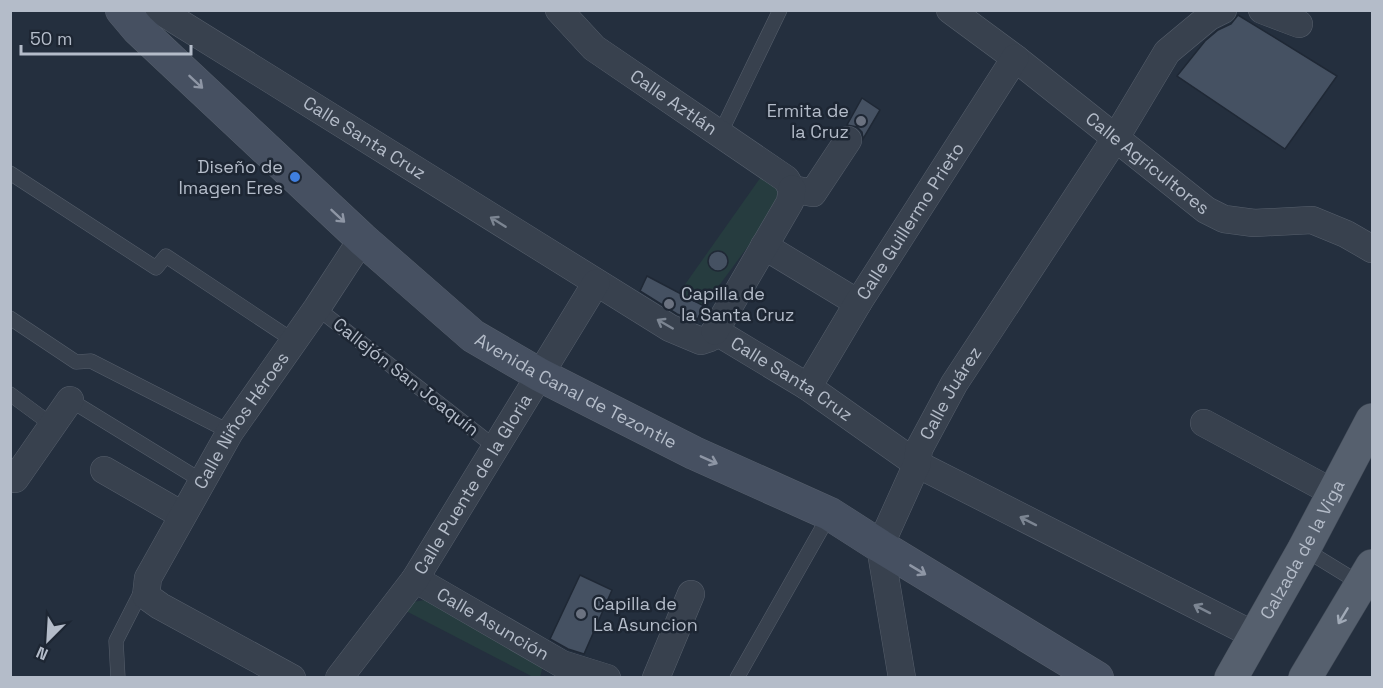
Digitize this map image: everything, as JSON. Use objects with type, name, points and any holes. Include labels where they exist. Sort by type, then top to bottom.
[{"type":"main road","name":"Calzada de la Viga","points":[[1231,678],[1304,549],[1372,420]]},
{"type":"main road","points":[[1305,678],[1369,581]]},
{"type":"street","name":"Calle Aztlán","points":[[559,10],[594,48],[786,179],[792,189]]},
{"type":"street","name":"Calle Agricultores","points":[[950,10],[1016,58],[1206,210],[1224,219],[1254,223],[1312,220],[1346,234],[1372,249]]},
{"type":"street","name":"Calle Juárez","points":[[880,546],[917,464],[919,448],[954,384],[1115,139],[1167,52],[1209,17],[1223,10]]},
{"type":"street","points":[[1262,10],[1299,24]]},
{"type":"street","name":"Avenida Canal de Tezontle","points":[[142,15],[362,239],[473,336],[540,375],[694,453],[830,514],[1096,678]]},
{"type":"street","name":"Calle Santa Cruz","points":[[142,15],[670,328],[701,341],[710,338],[715,330],[808,387],[917,464],[1254,635]]},
{"type":"street","name":"Calle Guillermo Prieto","points":[[808,387],[858,303],[1016,58]]},
{"type":"street","points":[[715,330],[790,202],[792,189],[813,193],[848,140]]},
{"type":"street","name":"Calle Niños Héroes","points":[[148,578],[230,432],[317,308],[362,239]]},
{"type":"street","points":[[764,246],[858,303]]},
{"type":"street","name":"Calle Puente de la Gloria","points":[[339,678],[415,579],[596,283]]},
{"type":"street","points":[[13,477],[70,400]]},
{"type":"street","points":[[1204,423],[1334,493]]},
{"type":"street","points":[[104,470],[182,515]]},
{"type":"street","points":[[880,546],[902,678]]},
{"type":"street","points":[[148,578],[146,596],[160,606],[292,678]]},
{"type":"street","name":"Calle Asunción","points":[[415,579],[559,671],[607,678]]},
{"type":"street","points":[[656,678],[691,594]]},
{"type":"lane","points":[[720,134],[780,10]]},
{"type":"lane","points":[[10,173],[156,268],[166,256],[294,341]]},
{"type":"lane","name":"Callejón San Joaquín","points":[[317,308],[495,447]]},
{"type":"lane","points":[[10,318],[76,363],[91,361],[230,432]]},
{"type":"lane","points":[[10,394],[52,425]]},
{"type":"lane","points":[[70,400],[202,481]]},
{"type":"lane","points":[[738,678],[830,514]]},
{"type":"lane","points":[[1304,549],[1369,581]]},
{"type":"lane","points":[[118,678],[116,641],[148,578]]},
{"type":"green space","points":[[763,174],[779,187],[777,207],[704,306],[679,293]]},
{"type":"green space","points":[[431,599],[543,666],[540,677],[533,677],[406,611],[413,602]]},
{"type":"building","points":[[1238,15],[1337,76],[1285,149],[1177,76],[1205,41],[1218,30],[1231,24]]},
{"type":"building","name":"Ermita de la Cruz","points":[[862,98],[880,110],[863,139],[862,132],[857,127],[847,125]]},
{"type":"building","points":[[714,251],[722,251],[728,257],[728,265],[722,271],[714,271],[708,265],[708,257]]},
{"type":"building","name":"Capilla de la Santa Cruz","points":[[647,276],[704,306],[696,322],[677,314],[640,291]]},
{"type":"building","name":"Capilla de La Asuncion","points":[[580,575],[612,590],[584,654],[568,649],[550,639]]},
{"type":"place","name":"Ermita de la Cruz","points":[[861,121]]},
{"type":"place","name":"Diseño de Imagen Eres","points":[[295,177]]},
{"type":"place","name":"Capilla de la Santa Cruz","points":[[669,304]]},
{"type":"place","name":"Capilla de La Asuncion","points":[[581,614]]}]
